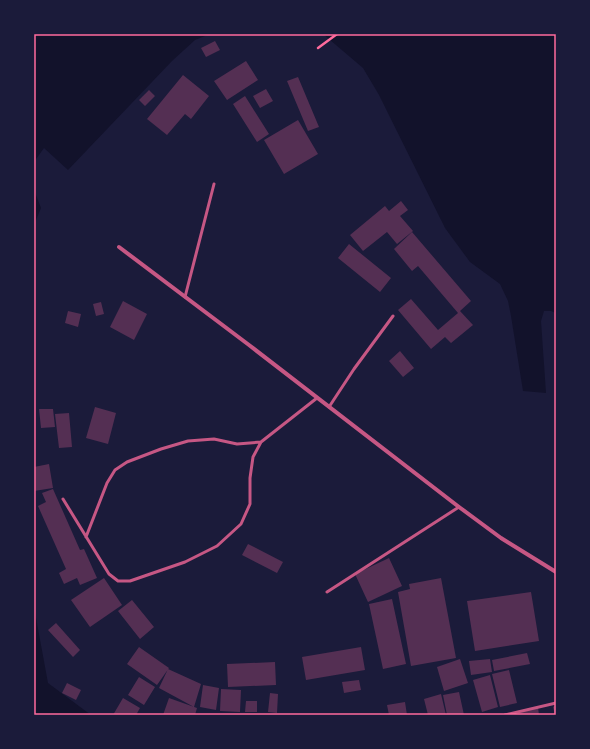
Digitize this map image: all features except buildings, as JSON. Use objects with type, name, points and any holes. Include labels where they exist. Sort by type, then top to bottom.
[{"type":"street","points":[[119,247],[459,507],[501,538],[556,572]]},
{"type":"lane","points":[[186,297],[214,184]]},
{"type":"lane","points":[[329,407],[354,368],[393,316]]},
{"type":"lane","points":[[63,499],[109,574],[118,581],[130,581],[185,562],[217,546],[242,524],[250,504],[250,478],[253,457],[261,442],[317,398]]},
{"type":"lane","points":[[86,537],[107,483],[115,470],[127,462],[161,449],[188,441],[214,439],[237,444],[261,442]]},
{"type":"lane","points":[[328,592],[459,507]]},
{"type":"lane","points":[[505,715],[556,703]]},
{"type":"path","points":[[318,48],[337,34]]},
{"type":"shaded area","points":[[34,34],[210,34],[195,40],[172,61],[68,170],[44,148],[34,162]]},
{"type":"shaded area","points":[[323,34],[556,34],[556,313],[544,311],[541,321],[546,393],[523,391],[508,301],[500,284],[470,262],[445,228],[379,95],[363,68]]},
{"type":"shaded area","points":[[34,190],[41,208],[34,225]]},
{"type":"shaded area","points":[[34,607],[48,683],[91,715],[34,715]]}]
